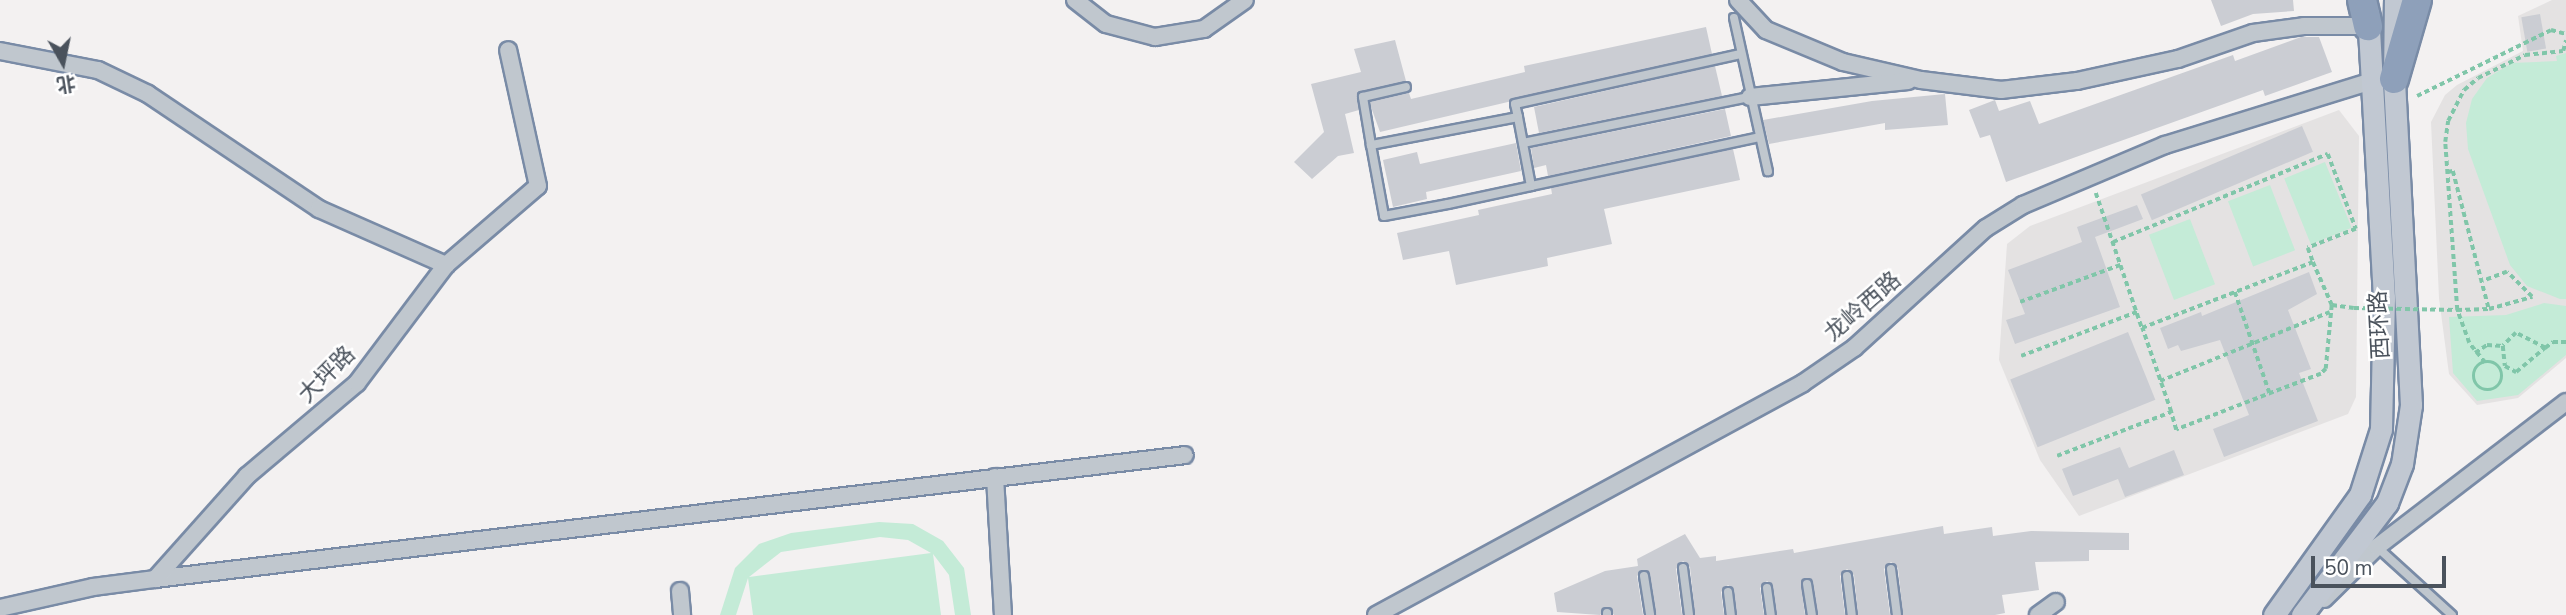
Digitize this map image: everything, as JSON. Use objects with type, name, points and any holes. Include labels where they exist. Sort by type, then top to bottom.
[{"type":"highway","points":[[2383,78],[2417,0]]},
{"type":"main road","name":"西环路","points":[[2274,615],[2360,495],[2381,429],[2384,298],[2383,78],[2395,0]]},
{"type":"main road","name":"西环路","points":[[2304,615],[2387,503],[2402,464],[2411,405],[2383,78],[2366,9]]},
{"type":"street","points":[[1075,0],[1107,24],[1155,37],[1204,29],[1245,0]]},
{"type":"street","points":[[1738,0],[1766,30],[1843,62],[1921,80],[2001,90],[2077,81],[2178,59],[2253,33],[2304,26],[2366,9]]},
{"type":"street","name":"大坪路","points":[[155,579],[247,477],[357,383],[446,265],[538,186],[508,50]]},
{"type":"street","points":[[0,51],[110,76],[148,94],[319,209],[446,265]]},
{"type":"street","name":"龙岭西路","points":[[1376,615],[1803,383],[1854,348],[1986,228],[2023,205],[2165,145],[2383,78]]},
{"type":"street","points":[[1750,97],[1921,80]]},
{"type":"street","points":[[2304,615],[2377,547],[2566,402]]},
{"type":"street","points":[[0,608],[93,587],[1185,455]]},
{"type":"street","points":[[995,477],[1003,615]]},
{"type":"street","points":[[680,591],[682,615]]},
{"type":"street","points":[[2038,615],[2056,602]]},
{"type":"lane","points":[[1734,18],[1768,171]]},
{"type":"lane","points":[[1531,186],[1515,104],[1741,54]]},
{"type":"lane","points":[[1406,87],[1363,97],[1384,216],[1759,137]]},
{"type":"lane","points":[[1523,143],[1750,97]]},
{"type":"lane","points":[[1371,145],[1518,117]]},
{"type":"lane","points":[[2377,547],[2452,615]]},
{"type":"lane","points":[[1682,568],[1689,615]]},
{"type":"lane","points":[[1891,569],[1897,615]]},
{"type":"lane","points":[[1644,576],[1650,615]]},
{"type":"lane","points":[[1847,576],[1852,615]]},
{"type":"lane","points":[[1807,584],[1812,615]]},
{"type":"lane","points":[[1767,588],[1771,615]]},
{"type":"lane","points":[[1728,592],[1731,615]]},
{"type":"path","points":[[2417,96],[2551,30],[2566,34]]},
{"type":"path","points":[[2500,370],[2484,363],[2475,353],[2457,310],[2447,172],[2448,121],[2465,90],[2525,55],[2563,51],[2566,40]]},
{"type":"path","points":[[2096,193],[2176,430],[2326,369],[2332,305],[2308,248],[2356,229],[2328,154],[2113,242]]},
{"type":"path","points":[[2447,172],[2453,171],[2489,309]]},
{"type":"path","points":[[2142,328],[2313,262]]},
{"type":"path","points":[[2020,302],[2120,265]]},
{"type":"path","points":[[2332,305],[2354,308],[2489,309],[2532,297],[2507,272],[2482,281]]},
{"type":"path","points":[[2235,292],[2270,394]]},
{"type":"path","points":[[2021,356],[2137,312]]},
{"type":"path","points":[[2160,381],[2331,312]]},
{"type":"path","points":[[2475,353],[2487,345],[2503,346],[2516,334],[2545,348]]},
{"type":"path","points":[[2505,366],[2516,372],[2545,348],[2566,342]]},
{"type":"path","points":[[2503,346],[2505,366]]},
{"type":"path","points":[[2484,363],[2475,377],[2485,390],[2500,383],[2500,370]]},
{"type":"path","points":[[2500,370],[2505,366]]},
{"type":"path","points":[[2057,456],[2171,412]]},
{"type":"shaded area","points":[[2552,0],[2566,0],[2566,358],[2518,398],[2477,405],[2449,374],[2439,298],[2431,122],[2445,95],[2457,85],[2523,51],[2518,16]]},
{"type":"shaded area","points":[[2339,110],[2359,136],[2356,397],[2348,414],[2079,516],[2040,460],[1999,360],[2007,244],[2030,226]]},
{"type":"green space","points":[[2566,53],[2566,299],[2560,299],[2527,286],[2510,265],[2468,149],[2466,123],[2472,99],[2487,78],[2512,63],[2557,61],[2556,56]]},
{"type":"green space","points":[[2325,162],[2352,228],[2311,244],[2284,178]]},
{"type":"green space","points":[[2270,185],[2295,250],[2253,266],[2228,201]]},
{"type":"green space","points":[[2190,219],[2215,284],[2174,300],[2149,235]]},
{"type":"green space","points":[[2544,303],[2566,306],[2566,355],[2518,395],[2477,401],[2453,373],[2449,317],[2506,315]]},
{"type":"green space","points":[[879,522],[913,524],[943,541],[964,568],[971,615],[955,615],[949,575],[933,554],[941,615],[753,615],[748,578],[736,615],[720,615],[735,568],[759,544],[791,533]],"holes":[[[880,537],[908,540],[931,553],[749,577],[781,552]]]},
{"type":"building","points":[[2211,0],[2293,0],[2294,11],[2253,14],[2221,26]]},
{"type":"building","points":[[2540,14],[2546,48],[2527,52],[2521,17]]},
{"type":"building","points":[[1706,27],[1712,54],[1380,132],[1371,107],[1370,102],[1409,93],[1411,99],[1525,72],[1524,66]]},
{"type":"building","points":[[2301,37],[2319,37],[2332,72],[2265,96],[2263,90],[2006,182],[1990,135],[1980,138],[1969,110],[1995,100],[1999,111],[2030,101],[2039,124],[2233,55],[2235,61]]},
{"type":"building","points":[[1395,40],[1406,81],[1358,93],[1359,110],[1345,114],[1354,153],[1338,156],[1312,179],[1294,162],[1324,132],[1311,84],[1361,72],[1354,49]]},
{"type":"building","points":[[1715,66],[1722,96],[1539,133],[1534,107]]},
{"type":"building","points":[[1945,94],[1948,125],[1885,130],[1885,123],[1769,144],[1763,120],[1872,101]]},
{"type":"building","points":[[1725,109],[1731,136],[1548,176],[1546,165],[1534,168],[1531,148]]},
{"type":"building","points":[[2302,126],[2313,152],[2152,220],[2141,194]]},
{"type":"building","points":[[1516,143],[1521,171],[1426,192],[1427,199],[1393,207],[1383,160],[1417,152],[1420,164]]},
{"type":"building","points":[[1733,149],[1740,180],[1604,209],[1612,244],[1547,258],[1548,266],[1456,285],[1449,251],[1403,260],[1397,233],[1479,215],[1478,210],[1552,194],[1551,188]]},
{"type":"building","points":[[2137,205],[2143,219],[2095,237],[2120,307],[2015,344],[2006,320],[2025,314],[2008,270],[2082,242],[2077,227]]},
{"type":"building","points":[[2309,272],[2317,294],[2288,310],[2311,369],[2299,373],[2318,421],[2224,457],[2213,429],[2249,415],[2220,340],[2181,351],[2178,345],[2168,349],[2160,328],[2201,312],[2202,316]]},
{"type":"building","points":[[2128,332],[2155,400],[2038,447],[2010,380]]},
{"type":"building","points":[[2120,447],[2129,468],[2174,450],[2184,475],[2125,497],[2118,479],[2073,496],[2062,469]]},
{"type":"building","points":[[1943,526],[1944,534],[1992,527],[1993,536],[2031,531],[2129,533],[2129,550],[2089,550],[2089,561],[2035,562],[2039,590],[2002,595],[2005,613],[1995,615],[1903,615],[1898,568],[1891,562],[1884,569],[1890,615],[1858,615],[1854,575],[1847,569],[1840,576],[1845,615],[1818,615],[1813,582],[1807,578],[1801,584],[1805,615],[1777,615],[1773,586],[1767,581],[1760,588],[1764,615],[1737,615],[1734,590],[1728,585],[1721,592],[1724,615],[1695,615],[1690,567],[1683,561],[1676,569],[1682,615],[1656,615],[1650,574],[1644,570],[1637,576],[1643,615],[1614,615],[1608,607],[1600,615],[1557,612],[1554,593],[1605,571],[1638,566],[1637,559],[1685,534],[1700,558],[1716,556],[1716,561],[1793,549],[1794,553]]}]
